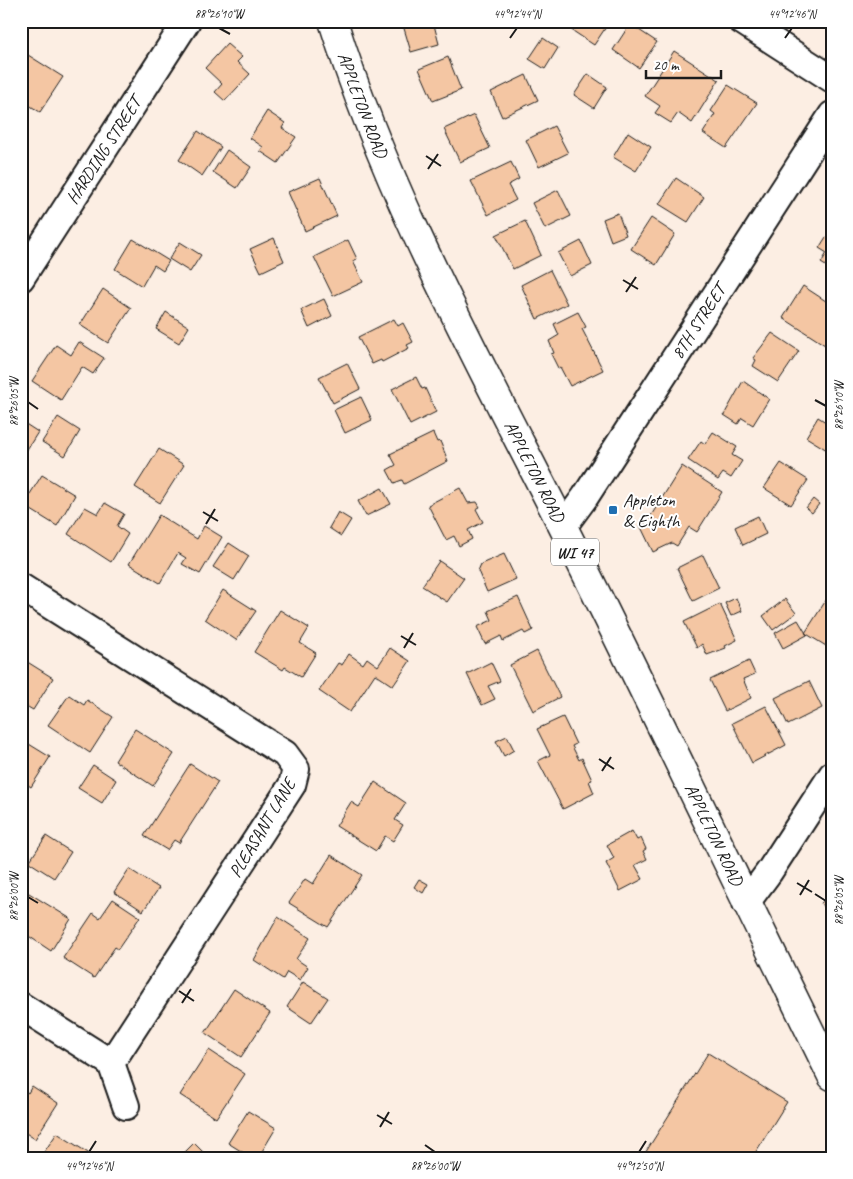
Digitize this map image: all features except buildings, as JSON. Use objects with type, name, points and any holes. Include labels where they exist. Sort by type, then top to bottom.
[{"type":"main road","name":"APPLETON ROAD","points":[[333,21],[375,140],[419,242],[563,527],[832,1076]]},
{"type":"street","name":"HARDING STREET","points":[[21,278],[187,21]]},
{"type":"street","points":[[742,21],[832,79]]},
{"type":"street","name":"8TH STREET","points":[[563,527],[586,497],[832,115]]},
{"type":"street","name":"PLEASANT LANE","points":[[21,587],[285,754],[296,769],[292,785],[111,1062]]},
{"type":"street","points":[[746,902],[777,860],[832,775]]},
{"type":"street","points":[[21,1006],[111,1062],[126,1106]]},
{"type":"place","name":"Appleton & Eighth","points":[[613,510]]}]
